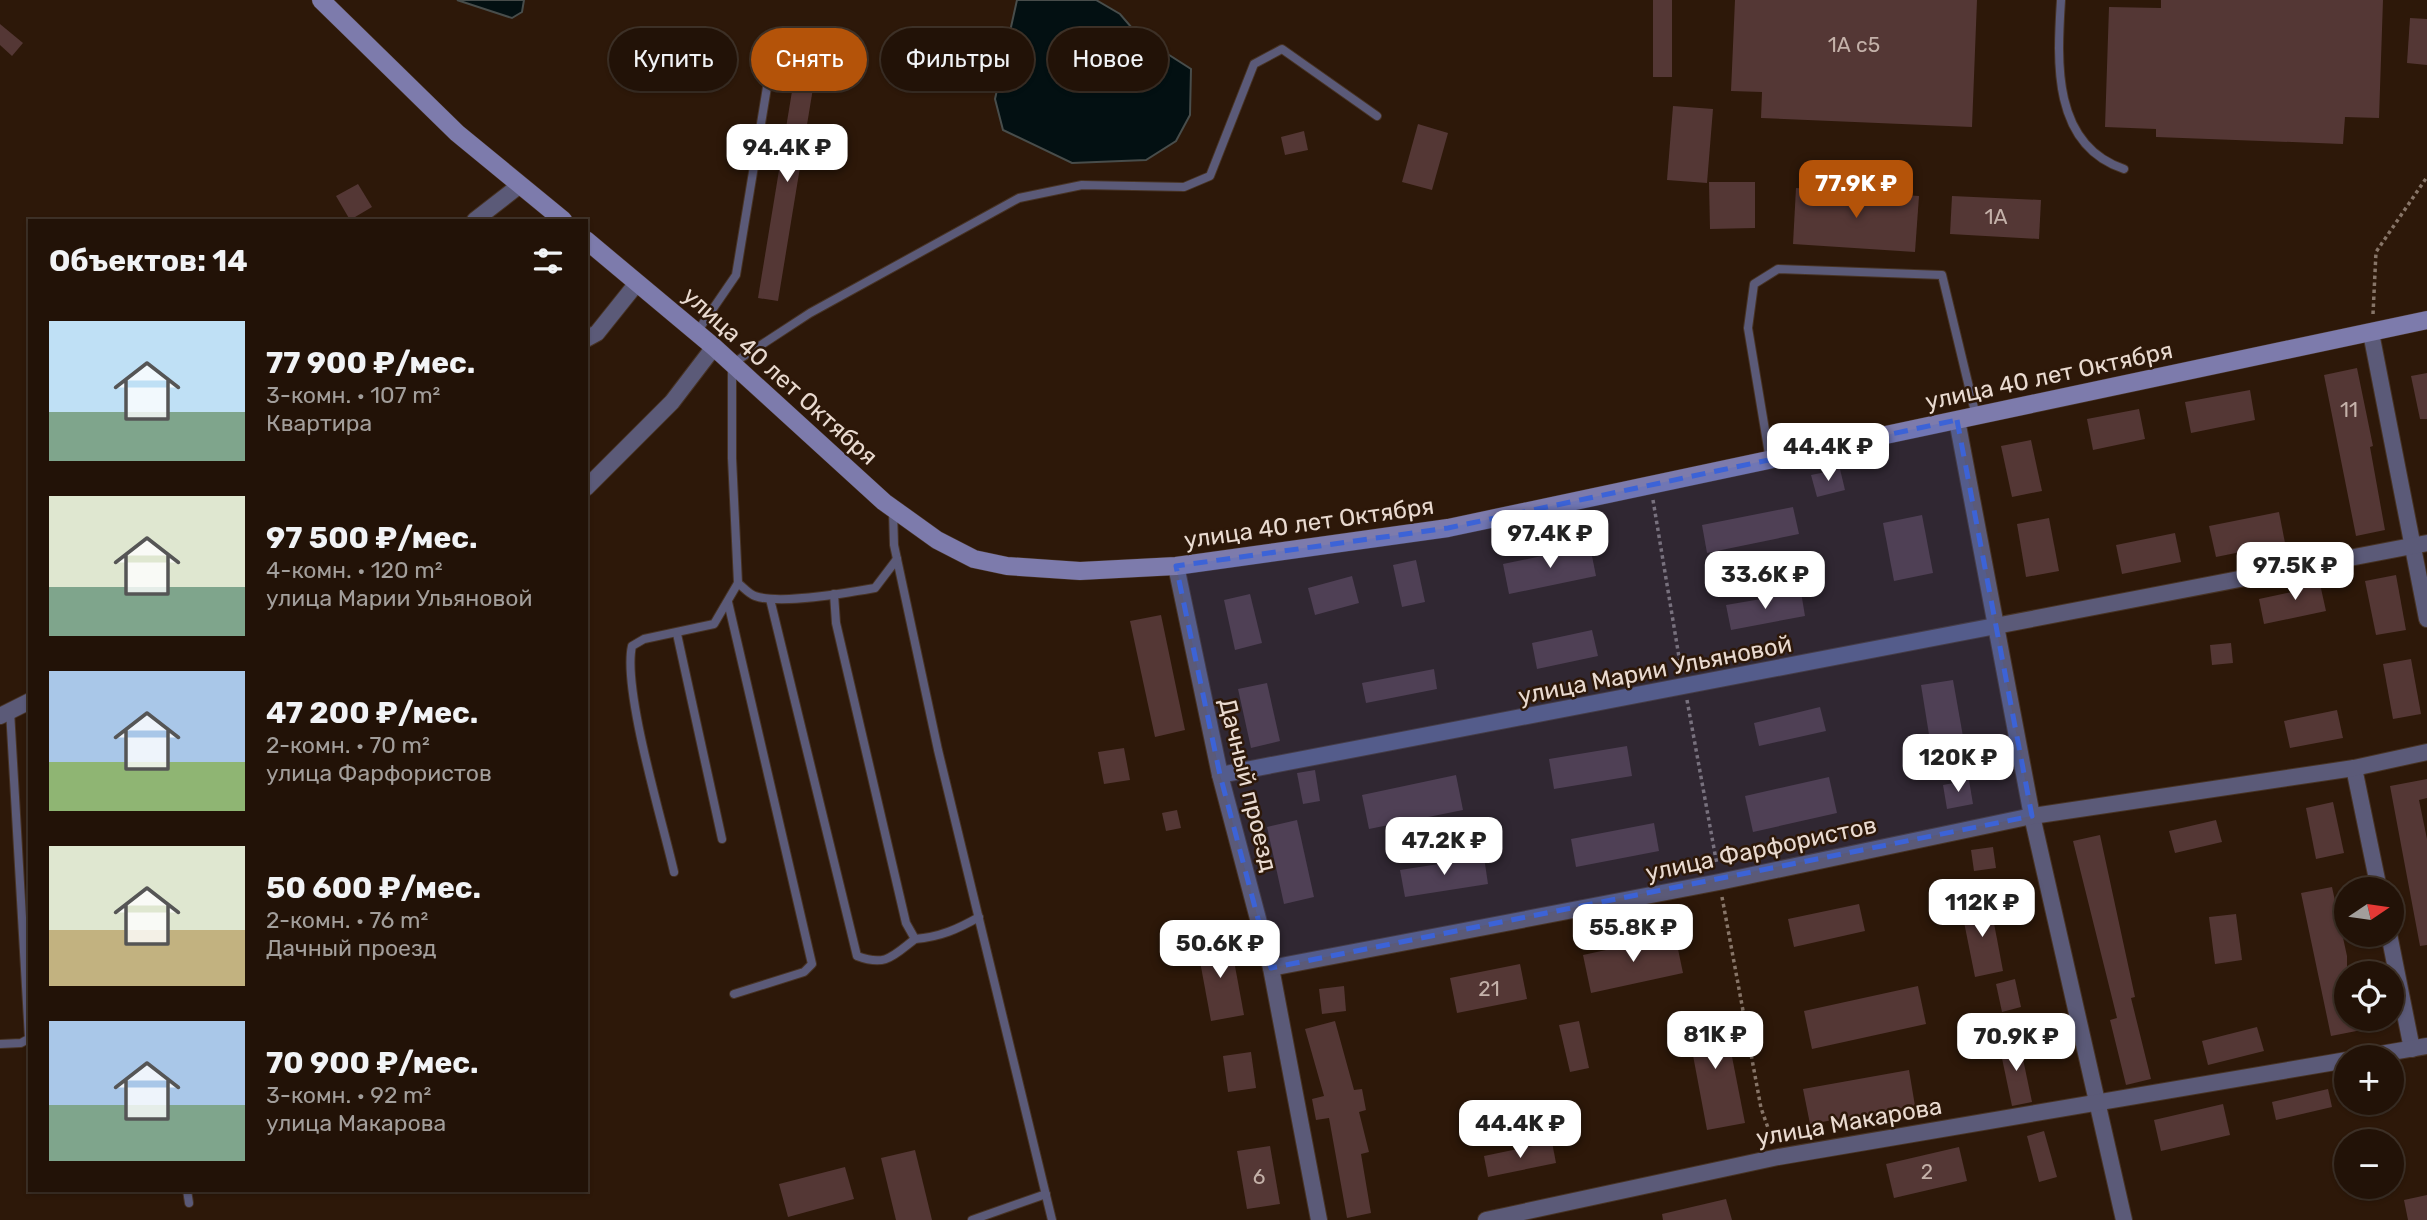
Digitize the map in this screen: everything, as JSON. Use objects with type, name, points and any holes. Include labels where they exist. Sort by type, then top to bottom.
[{"type":"street","points":[[321,0],[457,132],[561,219]]},
{"type":"street","points":[[476,219],[520,185]]},
{"type":"street","name":"улица 40 лет Октября","points":[[588,242],[714,347],[893,508],[937,540],[974,559],[1007,566],[1080,571],[1176,566],[1448,528],[2427,320]]},
{"type":"street","points":[[588,338],[597,333],[637,283]]},
{"type":"street","points":[[2371,334],[2420,544],[2427,619]]},
{"type":"street","points":[[588,486],[672,402],[714,347]]},
{"type":"street","points":[[1957,420],[1994,627],[2032,816],[2124,1220]]},
{"type":"street","name":"улица Марии Ульяновой","points":[[1220,775],[2420,544]]},
{"type":"street","name":"Дачный проезд","points":[[1176,566],[1220,775],[1271,968],[1319,1220]]},
{"type":"street","points":[[5,713],[28,702]]},
{"type":"street","name":"улица Фарфористов","points":[[1271,968],[1719,882],[2032,816],[2354,768],[2427,752]]},
{"type":"street","points":[[2354,768],[2377,877]]},
{"type":"street","points":[[2393,947],[2420,1048]]},
{"type":"street","name":"улица Макарова","points":[[1486,1220],[1778,1157],[2334,1062]]},
{"type":"lane","points":[[2060,0],[2057,61],[2071,126],[2103,162],[2124,169]]},
{"type":"lane","points":[[674,872],[636,707],[630,657],[632,646],[644,639],[714,624],[738,583],[732,458],[732,364],[810,313],[1019,198],[1082,185],[1184,187],[1210,176],[1254,64],[1282,49],[1377,116]]},
{"type":"lane","points":[[696,332],[736,275],[766,91]]},
{"type":"lane","points":[[1770,460],[1748,328],[1754,284],[1778,269],[1942,275],[1976,416]]},
{"type":"lane","points":[[893,508],[897,559],[938,750],[1052,1220]]},
{"type":"lane","points":[[738,583],[752,596],[770,599],[875,588],[897,559]]},
{"type":"lane","points":[[834,594],[836,623],[903,909],[915,939]]},
{"type":"lane","points":[[770,599],[857,956],[874,963],[889,960],[915,939],[952,932],[979,917]]},
{"type":"lane","points":[[729,602],[812,964],[804,972],[734,994]]},
{"type":"lane","points":[[677,634],[722,839]]},
{"type":"lane","points":[[5,713],[28,1012]]},
{"type":"lane","points":[[0,1044],[21,1043],[28,1039]]},
{"type":"lane","points":[[187,1192],[189,1203]]},
{"type":"lane","points":[[972,1220],[1046,1194]]},
{"type":"path","points":[[2371,334],[2376,252],[2427,177]]},
{"type":"path","points":[[1650,485],[1732,967],[1761,1108],[1778,1157]]},
{"type":"highlighted area","points":[[1957,420],[2032,816],[1271,968],[1220,775],[1176,566],[1448,528]]},
{"type":"shaded area","points":[[457,0],[524,0],[522,12],[512,18]]},
{"type":"shaded area","points":[[1017,0],[1096,0],[1120,14],[1132,28],[1048,28],[1048,91],[1168,91],[1168,54],[1191,69],[1190,115],[1176,141],[1146,160],[1072,163],[1003,130],[995,99],[997,91],[1034,91],[1034,28],[1011,28]]},
{"type":"building","points":[[1653,0],[1672,0],[1672,77],[1653,77]]},
{"type":"building","points":[[1735,0],[1977,0],[1972,127],[1761,118],[1762,92],[1731,91]]},
{"type":"building","points":[[2161,0],[2383,0],[2379,118],[2345,117],[2343,144],[2156,137],[2156,129],[2105,127],[2109,7],[2161,8]]},
{"type":"building","points":[[2410,18],[2427,19],[2427,65],[2407,63]]},
{"type":"building","points":[[0,24],[23,43],[12,56],[0,45]]},
{"type":"building","points":[[792,91],[813,91],[778,301],[758,298]]},
{"type":"building","points":[[1673,106],[1713,109],[1707,183],[1667,180]]},
{"type":"building","points":[[1418,124],[1448,133],[1432,190],[1402,182]]},
{"type":"building","points":[[1304,131],[1308,150],[1285,155],[1281,137]]},
{"type":"building","points":[[1709,182],[1755,182],[1755,228],[1710,229]]},
{"type":"building","points":[[358,184],[372,207],[349,219],[336,196]]},
{"type":"building","points":[[1796,188],[1919,196],[1915,252],[1793,244]]},
{"type":"building","points":[[1952,196],[2041,200],[2039,239],[1950,234]]},
{"type":"building","points":[[2357,368],[2373,446],[2370,447],[2385,530],[2356,536],[2324,375]]},
{"type":"building","points":[[2427,373],[2427,419],[2420,419],[2411,376]]},
{"type":"building","points":[[2250,390],[2255,420],[2191,433],[2185,402]]},
{"type":"building","points":[[2139,409],[2145,439],[2093,450],[2087,419]]},
{"type":"building","points":[[2031,440],[2042,491],[2012,497],[2001,446]]},
{"type":"building","points":[[1840,469],[1845,490],[1817,497],[1811,475]]},
{"type":"building","points":[[1793,507],[1799,534],[1707,553],[1702,525]]},
{"type":"building","points":[[2279,512],[2285,543],[2216,557],[2209,526]]},
{"type":"building","points":[[1922,515],[1933,573],[1894,581],[1883,523]]},
{"type":"building","points":[[2049,518],[2059,571],[2026,577],[2017,524]]},
{"type":"building","points":[[2175,533],[2181,562],[2122,574],[2116,545]]},
{"type":"building","points":[[1590,546],[1596,576],[1509,594],[1503,564]]},
{"type":"building","points":[[1416,560],[1425,602],[1402,607],[1393,565]]},
{"type":"building","points":[[2318,575],[2326,611],[2264,624],[2259,599],[2301,590],[2298,578]]},
{"type":"building","points":[[2396,575],[2406,630],[2376,635],[2365,581]]},
{"type":"building","points":[[1352,576],[1359,603],[1315,615],[1308,588]]},
{"type":"building","points":[[1801,592],[1805,616],[1731,630],[1726,605]]},
{"type":"building","points":[[1250,594],[1262,643],[1235,650],[1224,600]]},
{"type":"building","points":[[1161,615],[1185,730],[1155,737],[1130,621]]},
{"type":"building","points":[[1592,630],[1598,656],[1537,669],[1532,643]]},
{"type":"building","points":[[2231,643],[2233,663],[2212,665],[2210,645]]},
{"type":"building","points":[[2411,659],[2421,714],[2393,719],[2383,664]]},
{"type":"building","points":[[1434,669],[1437,689],[1366,703],[1362,683]]},
{"type":"building","points":[[1953,680],[1964,742],[1931,747],[1921,685]]},
{"type":"building","points":[[1267,683],[1280,741],[1251,748],[1238,689]]},
{"type":"building","points":[[1820,707],[1826,731],[1759,746],[1754,723]]},
{"type":"building","points":[[2337,710],[2343,738],[2290,748],[2284,721]]},
{"type":"building","points":[[1627,746],[1632,776],[1554,789],[1549,759]]},
{"type":"building","points":[[1124,748],[1130,780],[1104,784],[1098,752]]},
{"type":"building","points":[[1315,770],[1320,801],[1303,804],[1297,773]]},
{"type":"building","points":[[1456,775],[1463,810],[1369,829],[1362,795]]},
{"type":"building","points":[[1829,777],[1837,813],[1753,832],[1745,796]]},
{"type":"building","points":[[2427,779],[2427,798],[2419,800],[2427,839],[2427,945],[2420,946],[2390,786]]},
{"type":"building","points":[[1969,780],[1973,804],[1947,809],[1943,785]]},
{"type":"building","points":[[2333,802],[2344,853],[2316,859],[2306,808]]},
{"type":"building","points":[[1177,810],[1181,828],[1166,831],[1162,813]]},
{"type":"building","points":[[1297,820],[1314,897],[1284,904],[1267,827]]},
{"type":"building","points":[[2216,820],[2222,842],[2175,853],[2169,831]]},
{"type":"building","points":[[1654,823],[1659,851],[1576,867],[1571,839]]},
{"type":"building","points":[[2100,835],[2135,997],[2131,998],[2151,1079],[2126,1085],[2110,1020],[2117,1018],[2073,841]]},
{"type":"building","points":[[1993,847],[1996,868],[1974,871],[1971,850]]},
{"type":"building","points":[[1484,857],[1488,884],[1405,897],[1400,870]]},
{"type":"building","points":[[2332,887],[2334,947],[2345,947],[2347,956],[2347,961],[2334,961],[2334,1031],[2356,1031],[2331,1036],[2301,893]]},
{"type":"building","points":[[1990,902],[2003,971],[1975,977],[1961,907]]},
{"type":"building","points":[[1859,904],[1865,931],[1794,947],[1788,919]]},
{"type":"building","points":[[2236,914],[2242,960],[2215,964],[2209,917]]},
{"type":"building","points":[[1675,935],[1683,973],[1591,993],[1583,955]]},
{"type":"building","points":[[1230,939],[1244,1015],[1211,1021],[1197,945]]},
{"type":"building","points":[[1520,964],[1527,999],[1457,1013],[1450,978]]},
{"type":"building","points":[[2015,979],[2021,1007],[2002,1012],[1996,984]]},
{"type":"building","points":[[1344,986],[1346,1011],[1322,1014],[1319,989]]},
{"type":"building","points":[[1918,986],[1926,1024],[1812,1049],[1804,1011]]},
{"type":"building","points":[[1723,1011],[1745,1123],[1707,1130],[1686,1018]]},
{"type":"building","points":[[1335,1021],[1354,1090],[1362,1089],[1366,1110],[1359,1112],[1369,1152],[1361,1154],[1371,1213],[1347,1218],[1329,1118],[1316,1120],[1312,1099],[1324,1096],[1305,1029]]},
{"type":"building","points":[[1579,1021],[1589,1068],[1570,1072],[1559,1025]]},
{"type":"building","points":[[2257,1027],[2264,1051],[2208,1065],[2202,1041]]},
{"type":"building","points":[[2019,1040],[2032,1102],[2012,1106],[1999,1044]]},
{"type":"building","points":[[1251,1052],[1256,1088],[1228,1092],[1223,1056]]},
{"type":"building","points":[[1909,1070],[1915,1106],[1810,1124],[1803,1089]]},
{"type":"building","points":[[2328,1089],[2332,1107],[2276,1120],[2272,1102]]},
{"type":"building","points":[[2223,1104],[2230,1135],[2161,1151],[2154,1120]]},
{"type":"building","points":[[2044,1131],[2057,1177],[2039,1182],[2027,1136]]},
{"type":"building","points":[[1552,1142],[1556,1163],[1488,1177],[1484,1156]]},
{"type":"building","points":[[1270,1146],[1280,1204],[1247,1209],[1237,1151]]},
{"type":"building","points":[[1959,1147],[1967,1181],[1894,1198],[1886,1164]]},
{"type":"building","points":[[915,1150],[932,1220],[896,1220],[881,1158]]},
{"type":"building","points":[[845,1167],[854,1199],[788,1217],[779,1184]]},
{"type":"building","points":[[2427,1195],[2427,1220],[2408,1220],[2404,1200]]},
{"type":"building","points":[[1726,1199],[1732,1220],[1663,1220],[1662,1214]]}]
